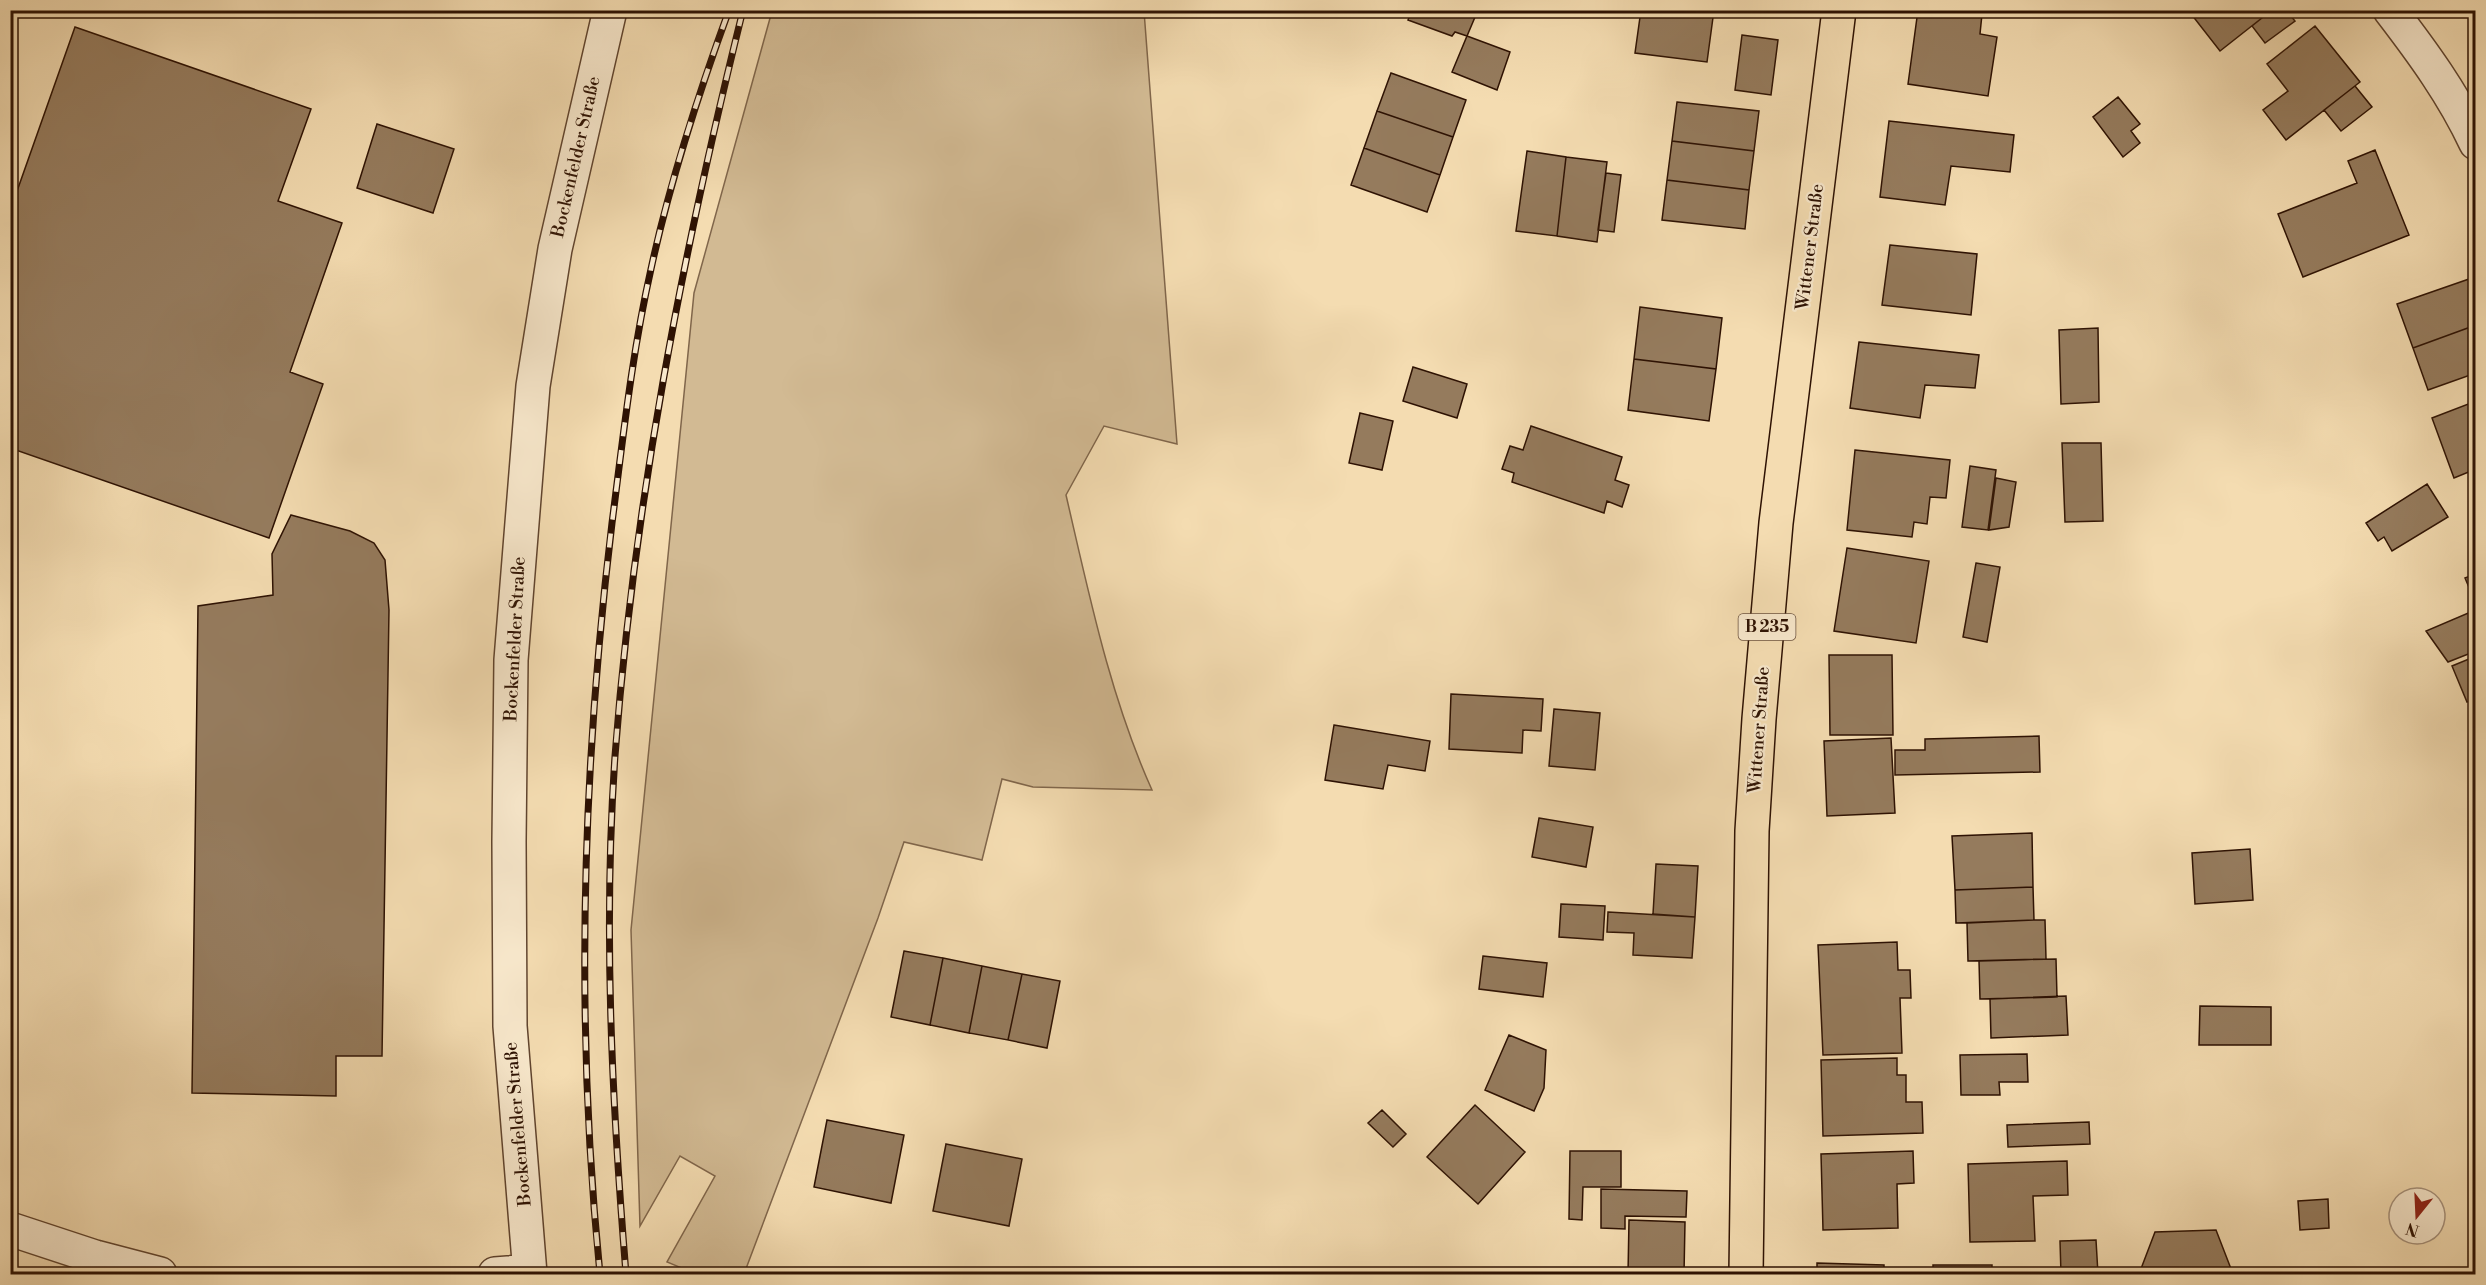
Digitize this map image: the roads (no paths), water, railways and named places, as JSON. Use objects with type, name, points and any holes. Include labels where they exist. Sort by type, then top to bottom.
[{"type":"main road","name":"Wittener Straße","points":[[1746,1275],[1752,831],[1759,719],[1776,523],[1839,10]]},
{"type":"street","name":"Bockenfelder Straße","points":[[530,1273],[510,1026],[511,660],[535,375],[555,249],[610,10]]},
{"type":"street","points":[[2390,10],[2433,65],[2462,113],[2475,143]]},
{"type":"street","points":[[10,1228],[95,1257],[160,1275]]},
{"type":"street","points":[[495,1275],[530,1273]]},
{"type":"railway","points":[[600,1274],[587,1087],[585,899],[588,804],[602,617],[624,427],[644,301],[676,171],[729,10]]},
{"type":"railway","points":[[626,1274],[613,1080],[610,951],[611,821],[623,661],[634,567],[663,380],[700,195],[743,10]]}]
